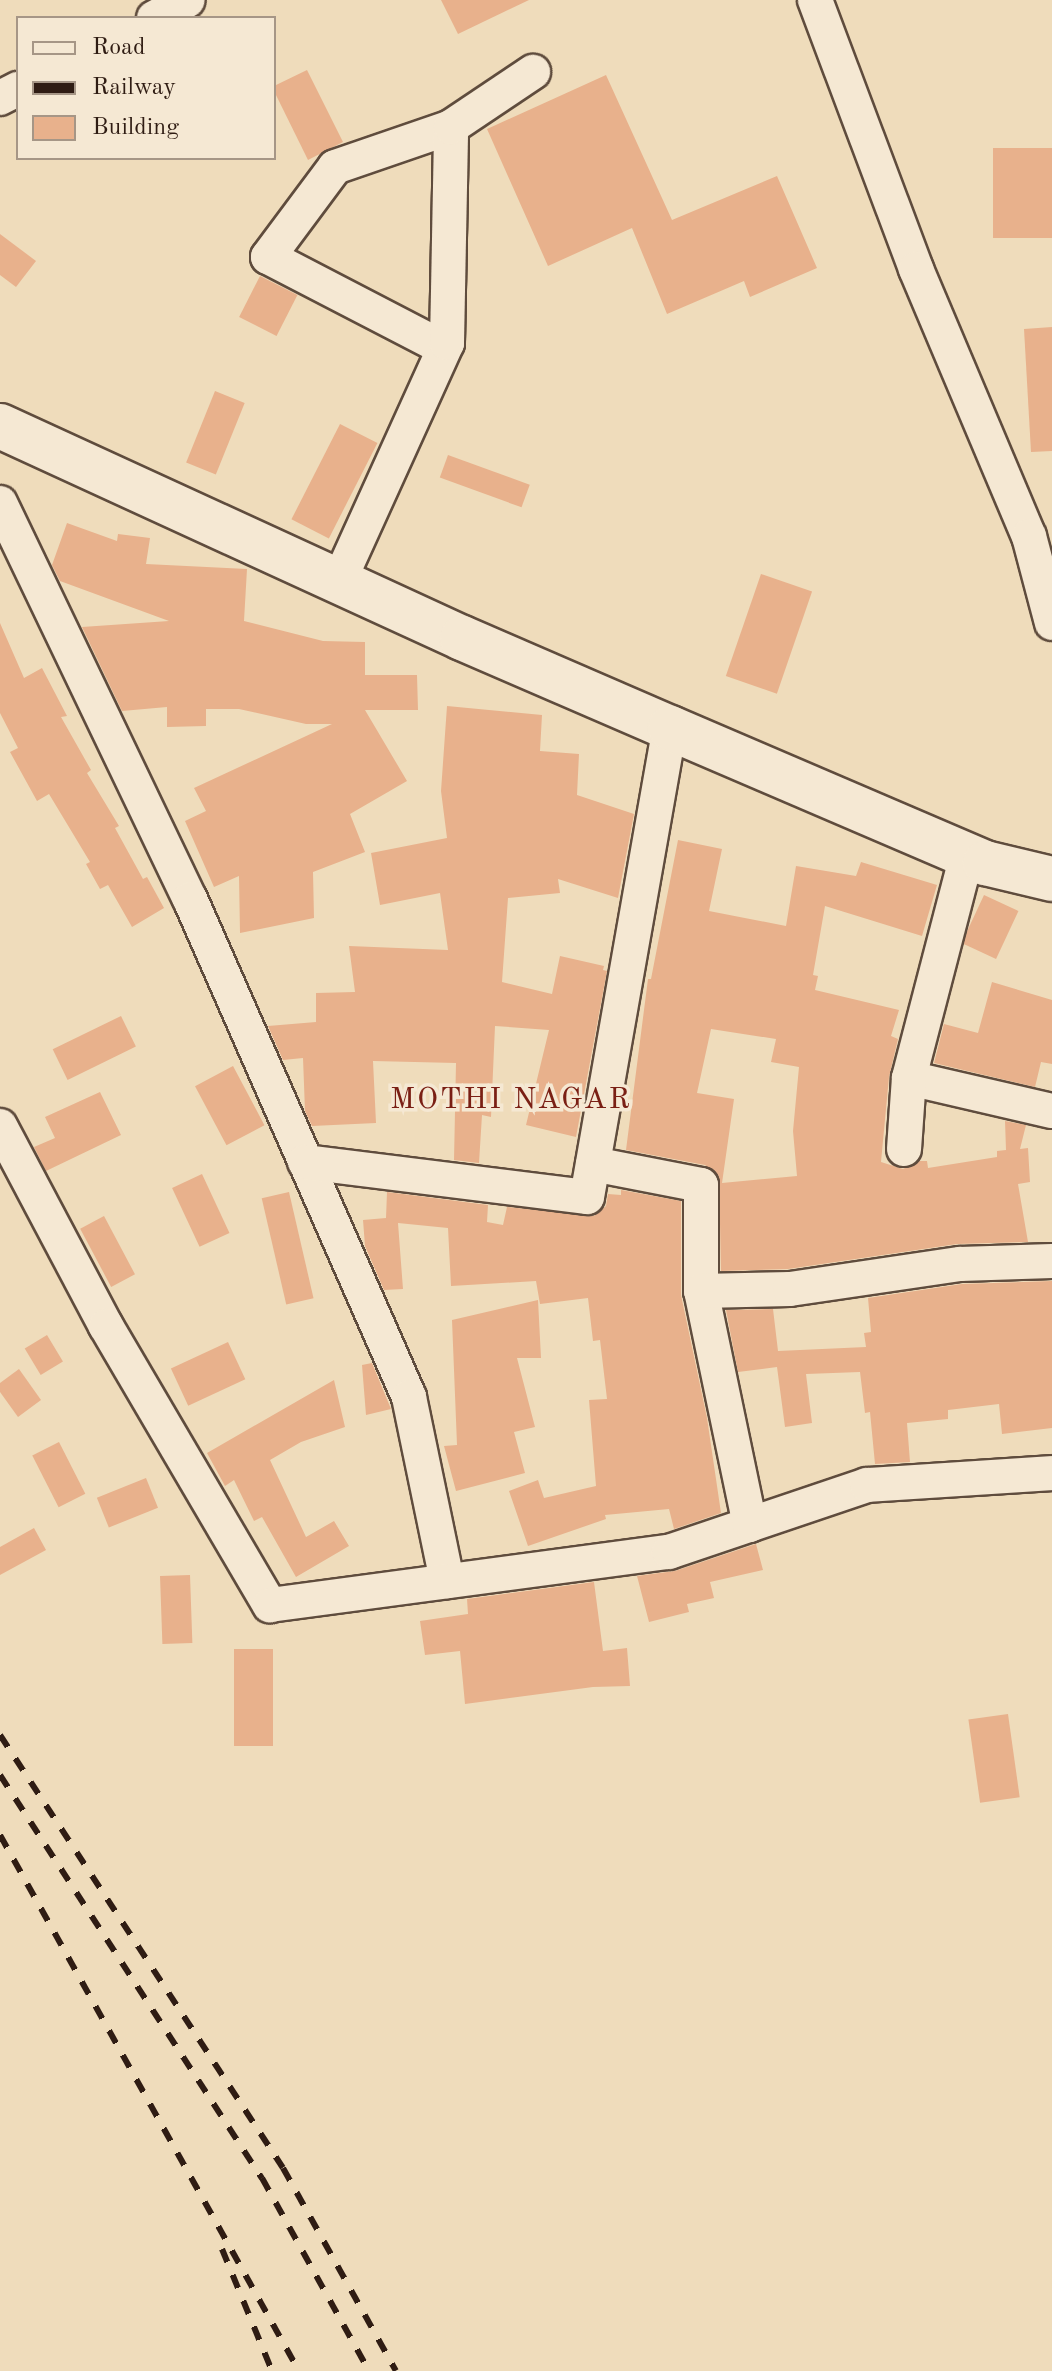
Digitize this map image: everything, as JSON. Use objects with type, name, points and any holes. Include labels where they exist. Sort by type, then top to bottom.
[{"type":"main road","points":[[0,426],[670,728],[985,863],[1052,879]]},
{"type":"street","points":[[158,16],[188,0]]},
{"type":"street","points":[[815,0],[916,269],[1029,536],[1052,623]]},
{"type":"street","points":[[447,343],[434,343],[268,257],[335,167],[451,127],[533,72]]},
{"type":"street","points":[[339,581],[447,343],[451,127]]},
{"type":"street","points":[[0,503],[190,899],[409,1397],[447,1581]]},
{"type":"street","points":[[305,1162],[587,1197],[670,728]]},
{"type":"street","points":[[904,1149],[909,1078],[967,855]]},
{"type":"street","points":[[909,1078],[1052,1111]]},
{"type":"street","points":[[0,1126],[106,1326],[270,1605],[669,1552],[867,1485],[1051,1477]]},
{"type":"street","points":[[593,1164],[701,1185],[701,1291],[750,1525]]},
{"type":"street","points":[[701,1291],[790,1289],[960,1264],[1052,1261]]},
{"type":"building","points":[[441,0],[529,0],[458,34]]},
{"type":"building","points":[[307,70],[343,142],[308,160],[276,95],[276,85]]},
{"type":"building","points":[[606,75],[672,220],[777,176],[817,268],[750,297],[744,281],[667,314],[632,228],[548,266],[487,129]]},
{"type":"building","points":[[993,148],[1052,148],[1052,238],[993,238]]},
{"type":"building","points":[[0,234],[36,261],[16,287],[0,275]]},
{"type":"building","points":[[260,276],[297,295],[277,336],[239,317]]},
{"type":"building","points":[[1052,327],[1052,451],[1031,452],[1024,329]]},
{"type":"building","points":[[215,391],[245,403],[216,474],[186,462]]},
{"type":"building","points":[[340,424],[377,443],[329,538],[291,519]]},
{"type":"building","points":[[448,455],[530,485],[522,507],[440,478]]},
{"type":"building","points":[[67,523],[117,541],[118,534],[150,538],[146,564],[247,569],[244,621],[323,641],[365,642],[365,675],[417,675],[418,710],[365,710],[407,781],[350,814],[365,852],[313,872],[314,918],[240,933],[239,876],[214,887],[185,821],[206,811],[194,788],[332,724],[306,724],[239,709],[206,709],[206,726],[167,727],[167,707],[122,711],[82,627],[169,621],[60,581],[52,565]]},
{"type":"building","points":[[761,574],[812,592],[777,694],[726,676]]},
{"type":"building","points":[[0,623],[24,678],[42,668],[67,716],[61,717],[91,770],[87,773],[119,826],[115,828],[143,879],[147,877],[164,908],[132,927],[108,885],[100,889],[86,864],[90,862],[49,794],[37,801],[10,752],[18,748],[0,713]]},
{"type":"building","points":[[447,706],[542,715],[540,751],[579,754],[577,795],[634,814],[618,898],[558,879],[560,893],[508,898],[502,982],[552,994],[560,956],[604,966],[603,970],[607,971],[576,1137],[526,1125],[549,1030],[495,1026],[491,1117],[482,1115],[479,1163],[454,1160],[456,1063],[373,1061],[376,1123],[312,1126],[305,1111],[303,1058],[283,1060],[268,1026],[316,1022],[316,993],[355,992],[349,946],[448,950],[440,893],[380,905],[371,853],[447,838],[441,791]]},
{"type":"building","points":[[678,840],[722,849],[709,911],[786,926],[796,866],[856,876],[861,862],[937,885],[922,936],[825,906],[813,975],[818,976],[815,990],[899,1010],[891,1036],[898,1039],[889,1077],[881,1162],[903,1169],[919,1161],[927,1161],[928,1168],[997,1157],[997,1151],[1006,1150],[1005,1121],[1026,1125],[1020,1149],[1028,1148],[1030,1182],[1018,1184],[1028,1242],[957,1244],[788,1269],[721,1271],[719,1176],[705,1165],[626,1150],[648,979],[651,979]],"holes":[[[711,1029],[776,1039],[771,1062],[799,1067],[793,1131],[797,1176],[722,1183],[734,1099],[697,1093]]]},
{"type":"building","points":[[984,895],[1018,911],[996,959],[962,943]]},
{"type":"building","points":[[992,982],[1052,1000],[1052,1064],[1041,1062],[1035,1087],[934,1063],[944,1024],[978,1033]]},
{"type":"building","points":[[121,1016],[136,1047],[68,1080],[53,1049]]},
{"type":"building","points":[[233,1066],[264,1125],[226,1145],[195,1086]]},
{"type":"building","points":[[100,1092],[121,1135],[46,1171],[34,1147],[55,1138],[45,1117]]},
{"type":"building","points":[[202,1174],[229,1233],[200,1247],[172,1188]]},
{"type":"building","points":[[621,1190],[681,1201],[681,1295],[707,1418],[721,1513],[674,1529],[669,1509],[605,1515],[606,1519],[528,1546],[509,1491],[538,1480],[544,1498],[596,1486],[589,1400],[607,1399],[600,1340],[593,1341],[588,1298],[540,1304],[536,1281],[451,1286],[448,1228],[398,1223],[403,1289],[384,1290],[365,1246],[363,1220],[386,1218],[387,1192],[488,1205],[487,1222],[503,1225],[507,1207],[594,1216],[606,1206],[608,1194],[621,1195]]},
{"type":"building","points":[[289,1192],[314,1298],[286,1305],[262,1198]]},
{"type":"building","points":[[104,1216],[135,1274],[111,1287],[80,1229]]},
{"type":"building","points":[[1052,1281],[1052,1428],[1002,1434],[999,1404],[948,1410],[948,1419],[907,1423],[910,1462],[875,1464],[870,1412],[865,1413],[860,1372],[806,1374],[812,1423],[785,1427],[777,1367],[738,1372],[726,1310],[773,1309],[778,1351],[866,1347],[864,1333],[871,1332],[868,1298],[962,1284]]},
{"type":"building","points":[[538,1300],[541,1358],[517,1358],[535,1427],[514,1432],[525,1473],[456,1491],[444,1446],[457,1445],[452,1320]]},
{"type":"building","points":[[47,1335],[63,1362],[41,1375],[25,1348]]},
{"type":"building","points":[[228,1342],[245,1379],[188,1406],[171,1369]]},
{"type":"building","points":[[372,1363],[391,1409],[366,1415],[362,1365]]},
{"type":"building","points":[[19,1369],[41,1400],[18,1417],[0,1392],[0,1383]]},
{"type":"building","points":[[334,1380],[345,1427],[301,1442],[270,1460],[306,1537],[334,1521],[349,1546],[296,1577],[262,1517],[254,1521],[234,1480],[225,1486],[207,1453]]},
{"type":"building","points":[[59,1442],[85,1494],[59,1507],[32,1456]]},
{"type":"building","points":[[146,1478],[158,1508],[109,1528],[97,1498]]},
{"type":"building","points":[[34,1528],[46,1550],[0,1575],[0,1547]]},
{"type":"building","points":[[756,1544],[763,1570],[710,1582],[714,1598],[687,1604],[689,1612],[649,1622],[637,1576],[675,1571]]},
{"type":"building","points":[[190,1575],[192,1643],[162,1644],[160,1576]]},
{"type":"building","points":[[594,1582],[603,1651],[627,1648],[630,1686],[593,1687],[465,1704],[460,1651],[425,1655],[420,1621],[468,1614],[467,1599]]},
{"type":"building","points":[[234,1649],[273,1649],[273,1746],[234,1746]]},
{"type":"building","points":[[1008,1714],[1020,1797],[980,1803],[968,1720]]},
{"type":"railway","points":[[0,1735],[283,2168],[396,2371]]},
{"type":"railway","points":[[0,1775],[262,2178],[369,2371]]},
{"type":"railway","points":[[0,1835],[299,2371]]},
{"type":"railway","points":[[222,2249],[272,2371]]},
{"type":"district","name":"MOTHI NAGAR","points":[[511,1100]]}]
